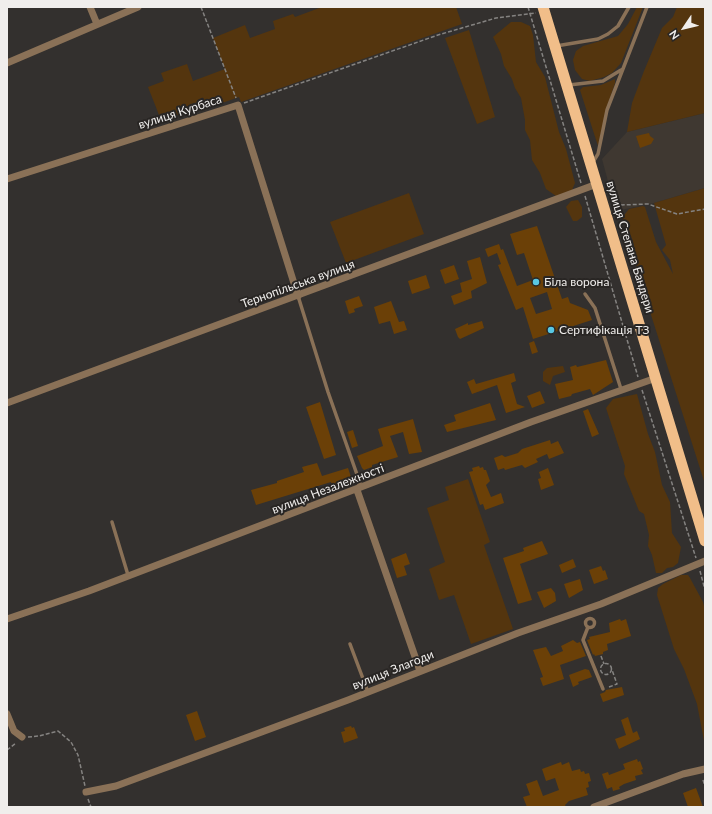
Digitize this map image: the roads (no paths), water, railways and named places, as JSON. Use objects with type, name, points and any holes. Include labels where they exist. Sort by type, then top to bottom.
[{"type":"highway","name":"вулиця Степана Бандери","points":[[544,10],[705,540]]},
{"type":"street","points":[[90,7],[97,24]]},
{"type":"street","points":[[7,63],[138,7]]},
{"type":"street","name":"вулиця Курбаса","points":[[7,178],[238,105],[298,296]]},
{"type":"street","name":"Тернопільська вулиця","points":[[7,403],[597,184]]},
{"type":"street","name":"вулиця Незалежності","points":[[7,619],[128,576],[358,490],[621,389],[656,378]]},
{"type":"street","points":[[358,490],[420,671]]},
{"type":"street","name":"вулиця Злагоди","points":[[86,792],[116,786],[368,692],[586,609],[705,561]]},
{"type":"street","points":[[7,714],[14,731],[22,737]]},
{"type":"street","points":[[594,807],[683,774],[705,769]]},
{"type":"lane","points":[[555,46],[598,39],[608,34],[618,26],[629,7]]},
{"type":"lane","points":[[592,168],[598,154],[606,110],[647,7]]},
{"type":"lane","points":[[567,85],[603,81],[622,69]]},
{"type":"lane","points":[[585,294],[595,308],[621,389]]},
{"type":"lane","points":[[298,296],[328,392],[360,482],[358,490]]},
{"type":"lane","points":[[112,522],[128,576]]},
{"type":"lane","points":[[586,609],[589,618],[593,619],[595,623],[592,627],[588,627]]},
{"type":"lane","points":[[589,618],[585,622],[588,627],[584,640],[603,689]]},
{"type":"lane","points":[[350,644],[368,692]]},
{"type":"place","name":"Біла ворона","points":[[536,282]]},
{"type":"place","name":"Сертифікація ТЗ","points":[[551,330]]}]
